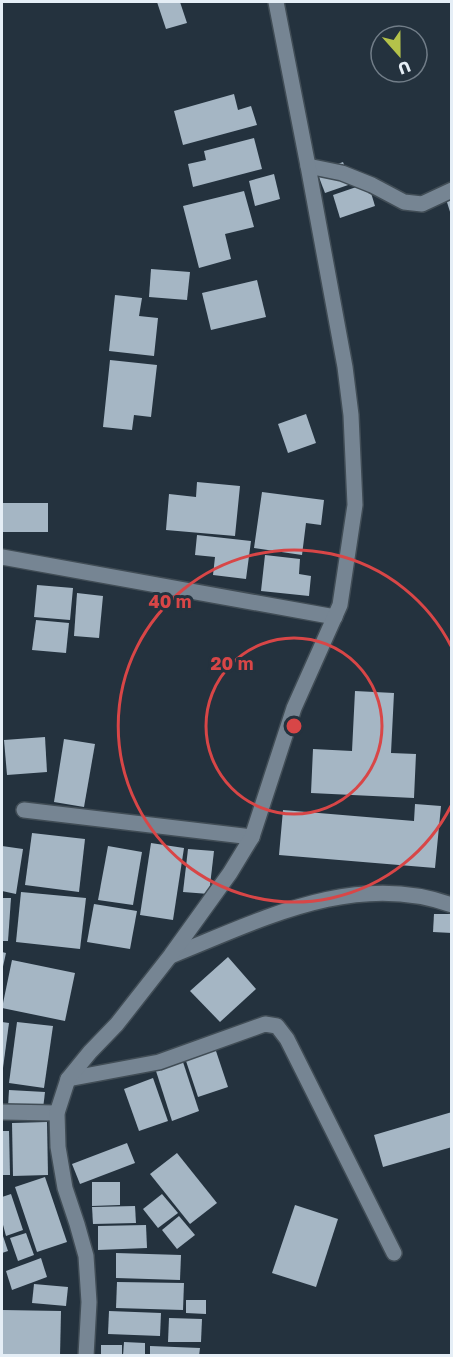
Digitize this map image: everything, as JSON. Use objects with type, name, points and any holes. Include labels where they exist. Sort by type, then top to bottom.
[{"type":"street","points":[[86,1356],[89,1302],[86,1256],[65,1188],[58,1147],[57,1113],[69,1080],[171,956],[230,873],[252,837],[294,708],[340,605],[356,505],[351,415],[345,367],[276,2]]},
{"type":"street","points":[[308,166],[342,172],[372,184],[404,202],[422,204],[452,190]]},
{"type":"street","points":[[2,557],[335,617]]},
{"type":"street","points":[[24,810],[252,837]]},
{"type":"street","points":[[171,956],[294,907],[337,896],[375,892],[414,895],[452,905]]},
{"type":"street","points":[[69,1080],[159,1062],[265,1024],[277,1026],[287,1039],[394,1253]]},
{"type":"street","points":[[2,1112],[57,1113]]},
{"type":"building","points":[[157,2],[180,2],[187,23],[166,29]]},
{"type":"building","points":[[234,94],[238,110],[251,106],[257,125],[183,145],[174,111]]},
{"type":"building","points":[[254,138],[262,169],[193,187],[188,164],[206,160],[204,151]]},
{"type":"building","points":[[343,162],[351,184],[325,193],[317,172]]},
{"type":"building","points":[[274,174],[280,199],[255,206],[249,181]]},
{"type":"building","points":[[368,183],[375,206],[340,218],[333,195]]},
{"type":"building","points":[[244,191],[254,227],[225,234],[231,259],[199,268],[183,206]]},
{"type":"building","points":[[452,197],[452,215],[451,215],[446,199]]},
{"type":"building","points":[[151,269],[190,272],[187,300],[149,297]]},
{"type":"building","points":[[257,280],[266,317],[211,330],[202,293]]},
{"type":"building","points":[[115,295],[142,298],[139,316],[158,318],[154,356],[109,351]]},
{"type":"building","points":[[110,360],[157,365],[151,417],[134,415],[132,430],[103,427]]},
{"type":"building","points":[[306,414],[316,443],[288,453],[278,424]]},
{"type":"building","points":[[197,482],[240,486],[235,536],[166,530],[169,494],[196,497]]},
{"type":"building","points":[[262,492],[324,500],[321,525],[306,523],[302,555],[254,548]]},
{"type":"building","points":[[2,503],[48,503],[48,532],[2,532]]},
{"type":"building","points":[[197,535],[251,541],[246,579],[213,575],[215,557],[195,555]]},
{"type":"building","points":[[265,555],[300,559],[299,574],[311,576],[309,596],[261,591]]},
{"type":"building","points":[[37,585],[73,588],[70,620],[34,617]]},
{"type":"building","points":[[77,593],[103,596],[99,638],[74,636]]},
{"type":"building","points":[[36,620],[69,623],[66,653],[32,650]]},
{"type":"building","points":[[355,691],[394,693],[391,753],[416,754],[414,798],[311,793],[313,749],[352,751]]},
{"type":"building","points":[[45,737],[47,772],[7,775],[4,740]]},
{"type":"building","points":[[64,739],[95,744],[84,807],[54,802]]},
{"type":"building","points":[[415,804],[441,806],[435,868],[279,855],[283,810],[414,821]]},
{"type":"building","points":[[32,833],[85,839],[79,892],[25,885]]},
{"type":"building","points":[[151,843],[184,848],[173,920],[140,915]]},
{"type":"building","points":[[2,846],[23,849],[16,894],[2,891]]},
{"type":"building","points":[[108,846],[142,852],[133,905],[98,900]]},
{"type":"building","points":[[188,849],[214,851],[209,894],[183,892]]},
{"type":"building","points":[[21,892],[86,898],[80,949],[16,942]]},
{"type":"building","points":[[2,898],[11,898],[8,941],[2,941]]},
{"type":"building","points":[[94,904],[137,911],[130,949],[87,942]]},
{"type":"building","points":[[434,914],[452,914],[452,933],[433,932]]},
{"type":"building","points":[[2,952],[6,953],[2,971]]},
{"type":"building","points":[[228,957],[256,989],[220,1022],[190,991]]},
{"type":"building","points":[[12,960],[75,973],[65,1021],[2,1008]]},
{"type":"building","points":[[2,1022],[9,1023],[3,1068],[2,1068]]},
{"type":"building","points":[[17,1022],[53,1026],[44,1088],[9,1083]]},
{"type":"building","points":[[214,1045],[228,1087],[198,1097],[184,1055]]},
{"type":"building","points":[[183,1062],[199,1111],[172,1121],[156,1071]]},
{"type":"building","points":[[153,1078],[168,1121],[139,1131],[124,1089]]},
{"type":"building","points":[[9,1090],[45,1092],[43,1109],[8,1107]]},
{"type":"building","points":[[452,1112],[452,1147],[383,1167],[374,1135]]},
{"type":"building","points":[[47,1122],[48,1175],[13,1176],[12,1123]]},
{"type":"building","points":[[2,1131],[9,1131],[10,1175],[2,1175]]},
{"type":"building","points":[[127,1143],[135,1163],[80,1184],[72,1164]]},
{"type":"building","points":[[177,1153],[217,1203],[190,1224],[150,1174]]},
{"type":"building","points":[[45,1177],[67,1242],[37,1252],[15,1187]]},
{"type":"building","points":[[92,1182],[120,1182],[120,1205],[92,1206]]},
{"type":"building","points":[[11,1194],[23,1230],[6,1236],[2,1221],[2,1197]]},
{"type":"building","points":[[162,1194],[178,1213],[158,1228],[143,1209]]},
{"type":"building","points":[[295,1205],[338,1219],[316,1287],[272,1273]]},
{"type":"building","points":[[135,1206],[136,1223],[93,1224],[92,1207]]},
{"type":"building","points":[[179,1216],[195,1235],[177,1249],[162,1230]]},
{"type":"building","points":[[146,1225],[147,1248],[98,1250],[98,1226]]},
{"type":"building","points":[[2,1233],[8,1251],[2,1253]]},
{"type":"building","points":[[26,1233],[34,1255],[18,1261],[10,1238]]},
{"type":"building","points":[[116,1253],[181,1255],[180,1280],[116,1278]]},
{"type":"building","points":[[41,1258],[47,1277],[12,1290],[6,1271]]},
{"type":"building","points":[[117,1282],[184,1283],[183,1310],[116,1308]]},
{"type":"building","points":[[34,1284],[68,1287],[66,1306],[32,1303]]},
{"type":"building","points":[[186,1300],[206,1300],[206,1314],[186,1313]]},
{"type":"building","points":[[2,1310],[61,1311],[60,1356],[2,1356]]},
{"type":"building","points":[[109,1311],[161,1313],[160,1336],[108,1334]]},
{"type":"building","points":[[169,1318],[202,1319],[201,1342],[168,1342]]},
{"type":"building","points":[[124,1342],[145,1343],[145,1356],[123,1356]]},
{"type":"building","points":[[101,1345],[122,1345],[122,1356],[101,1356]]},
{"type":"building","points":[[150,1346],[200,1348],[199,1356],[150,1356]]}]
